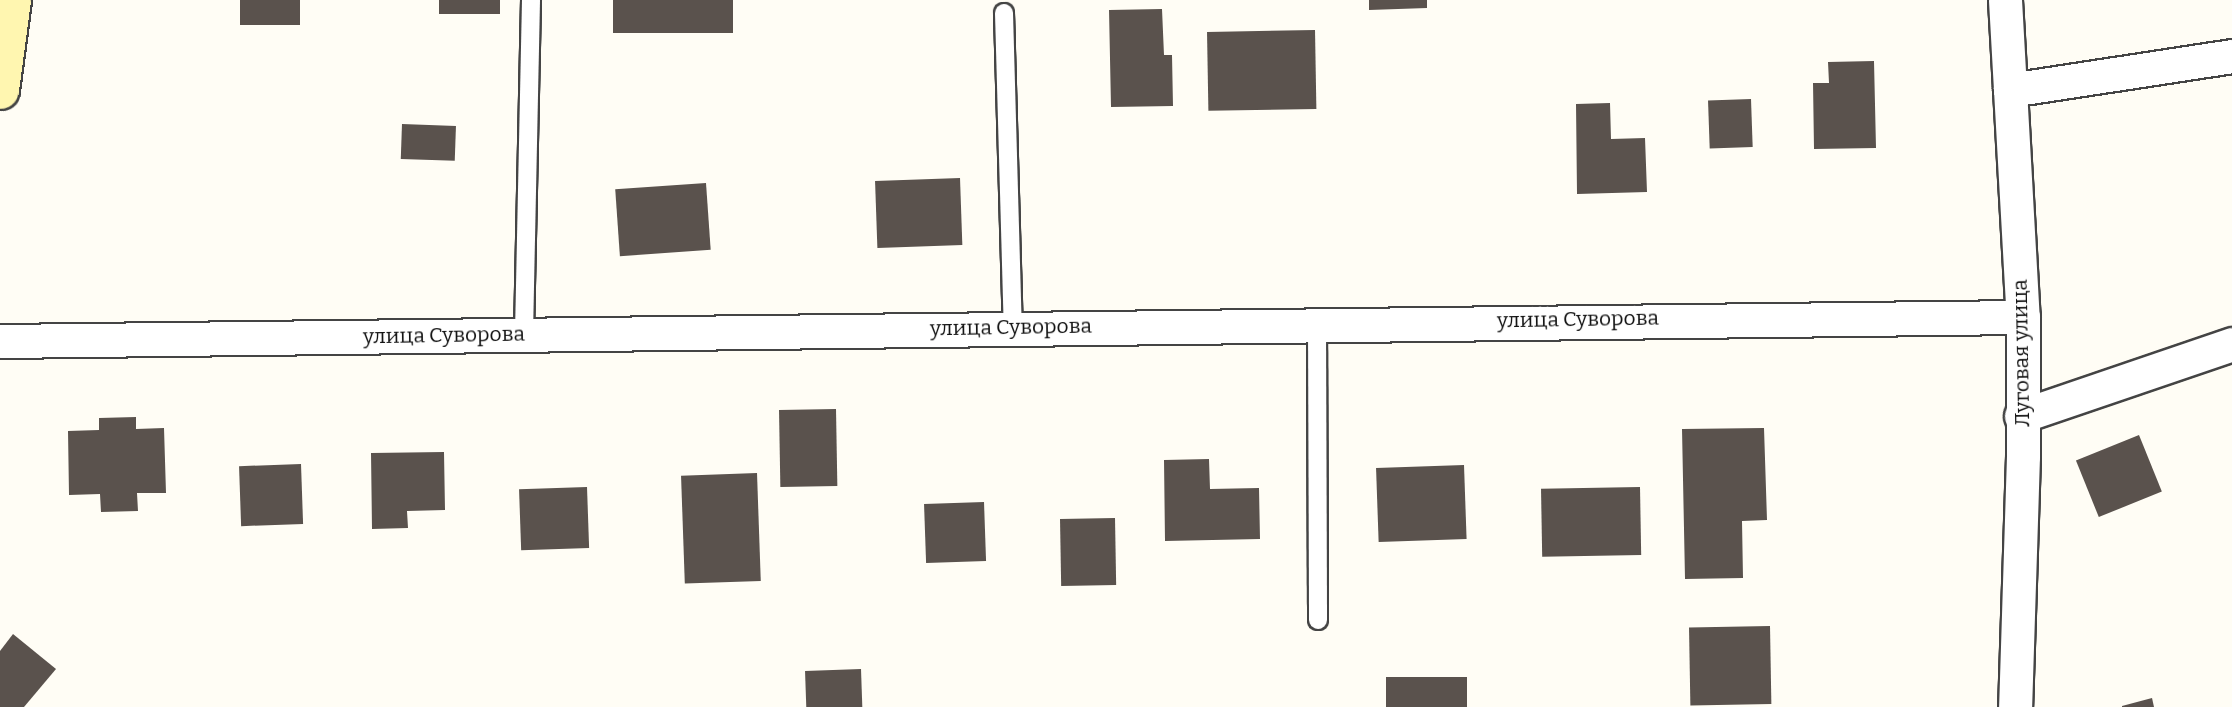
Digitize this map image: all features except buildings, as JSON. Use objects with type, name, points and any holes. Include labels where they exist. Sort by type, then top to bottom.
[{"type":"street","points":[[0,90],[12,0]]},
{"type":"street","name":"Луговая улица","points":[[2005,0],[2023,317],[2015,707]]},
{"type":"street","points":[[2010,90],[2232,56]]},
{"type":"street","name":"улица Суворова","points":[[0,341],[1317,322],[2023,317]]},
{"type":"street","points":[[2021,416],[2232,344]]},
{"type":"lane","points":[[524,334],[531,0]]},
{"type":"lane","points":[[1004,13],[1013,327]]},
{"type":"lane","points":[[1317,322],[1318,620]]}]
